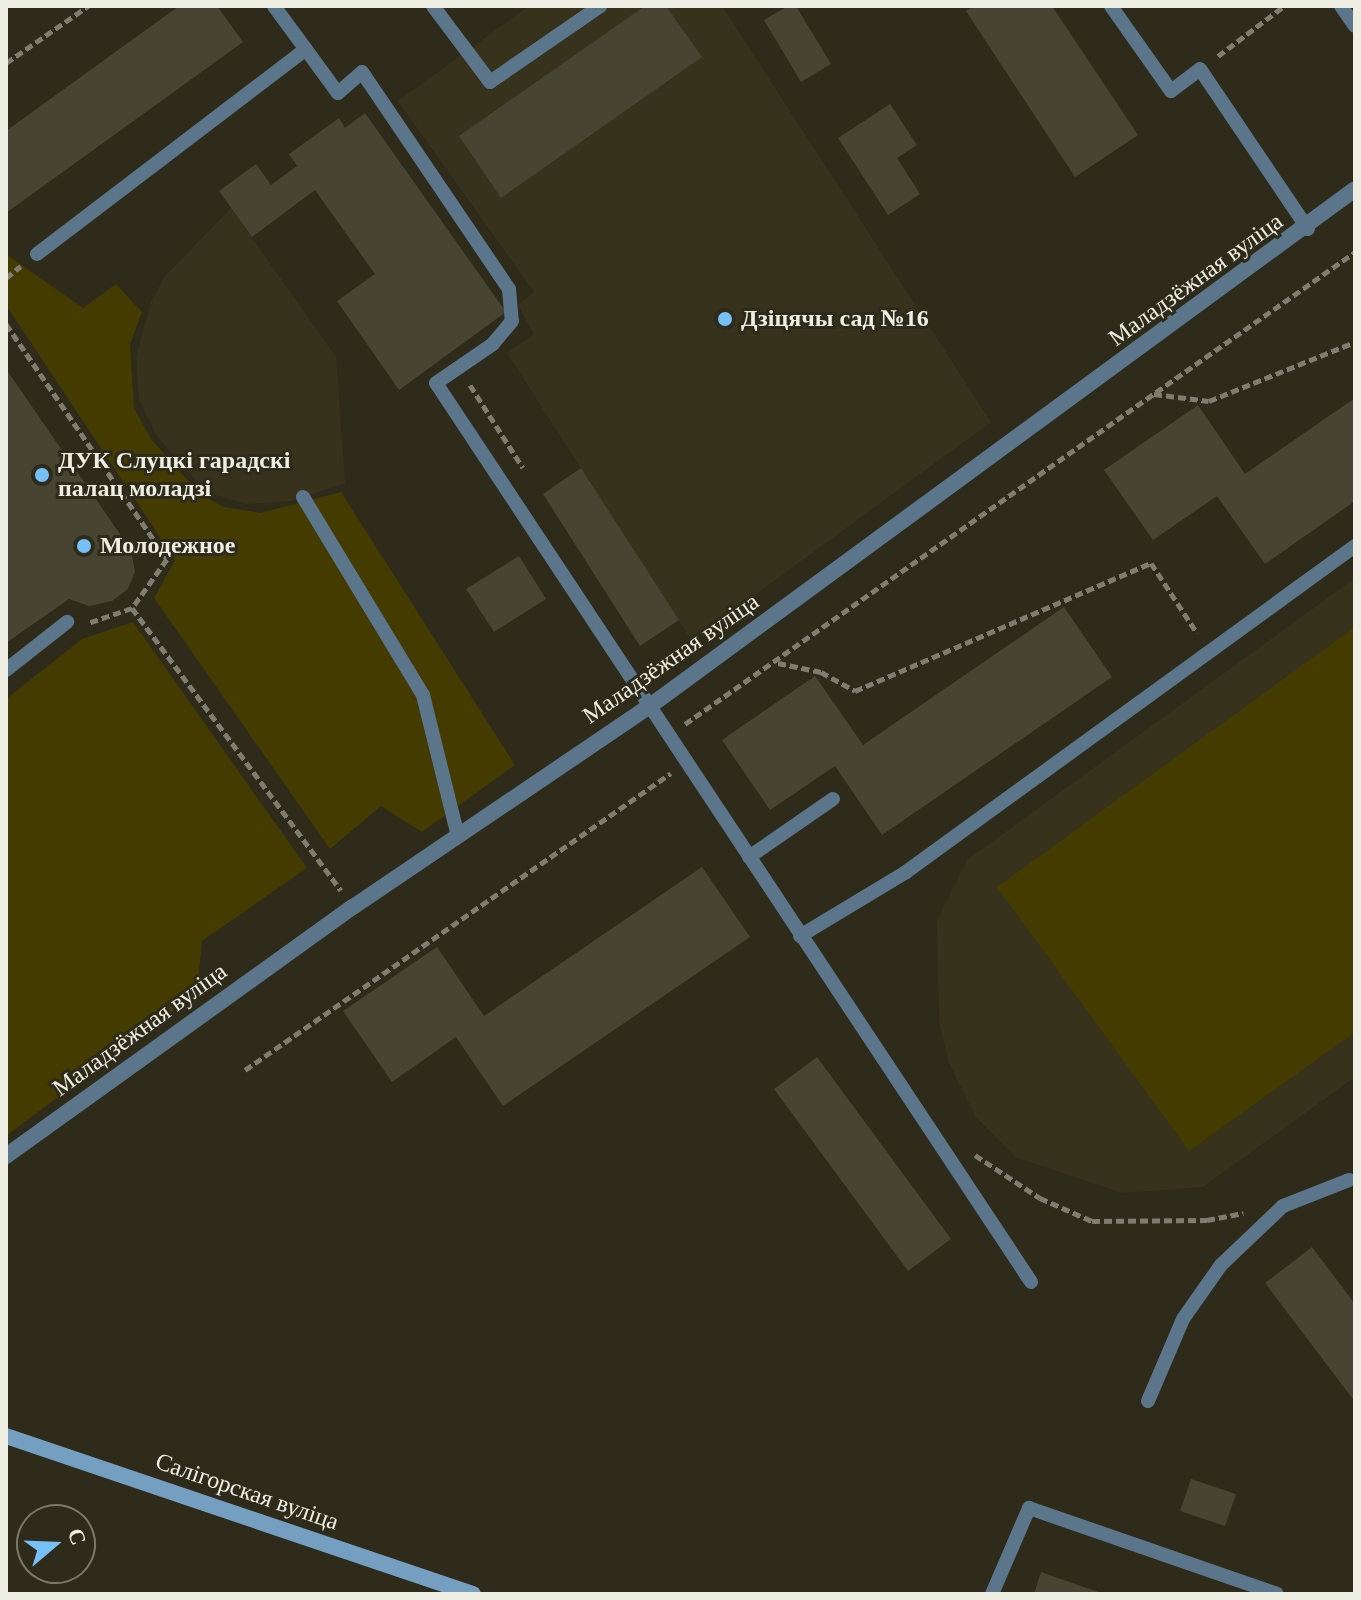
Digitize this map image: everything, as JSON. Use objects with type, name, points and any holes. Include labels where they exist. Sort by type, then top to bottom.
[{"type":"main road","name":"Салігорская вуліца","points":[[6,1436],[473,1594]]},
{"type":"street","name":"Маладзёжная вуліца","points":[[6,1156],[353,907],[650,706],[1308,229],[1355,189]]},
{"type":"lane","points":[[274,6],[338,93],[362,72],[509,289],[512,321],[493,344],[436,383],[1031,1282]]},
{"type":"lane","points":[[433,6],[490,82],[600,6]]},
{"type":"lane","points":[[1111,6],[1171,91],[1200,69],[1308,229]]},
{"type":"lane","points":[[1341,6],[1355,26]]},
{"type":"lane","points":[[37,254],[306,49]]},
{"type":"lane","points":[[303,497],[423,695],[458,836]]},
{"type":"lane","points":[[800,936],[906,872],[1355,546]]},
{"type":"lane","points":[[6,670],[67,622]]},
{"type":"lane","points":[[749,857],[833,799]]},
{"type":"lane","points":[[1148,1401],[1183,1319],[1221,1265],[1283,1206],[1353,1181]]},
{"type":"lane","points":[[992,1594],[1029,1508],[1277,1594]]},
{"type":"path","points":[[6,63],[88,6]]},
{"type":"path","points":[[1200,69],[1284,6]]},
{"type":"path","points":[[671,734],[1355,252]]},
{"type":"path","points":[[6,324],[167,559],[132,608],[83,624],[67,622]]},
{"type":"path","points":[[1153,394],[1209,401],[1355,342]]},
{"type":"path","points":[[459,368],[526,472]]},
{"type":"path","points":[[777,662],[821,672],[855,691],[1151,563],[1210,652]]},
{"type":"path","points":[[132,608],[353,907]]},
{"type":"path","points":[[245,1070],[688,761]]},
{"type":"path","points":[[968,1150],[1040,1198],[1092,1221],[1207,1220],[1283,1206]]},
{"type":"shaded area","name":"Дзіцячы сад №16","points":[[529,6],[722,6],[991,422],[692,641],[507,353],[534,334],[518,305],[534,292],[398,101]]},
{"type":"shaded area","points":[[231,208],[336,357],[345,483],[291,501],[247,504],[208,493],[158,438],[139,400],[136,357],[151,302],[165,276]]},
{"type":"shaded area","points":[[6,254],[83,308],[116,284],[142,312],[130,344],[134,408],[151,439],[200,494],[224,507],[260,513],[341,492],[515,765],[422,832],[381,806],[330,849],[154,598],[175,560],[6,305]]},
{"type":"shaded area","points":[[1355,578],[1355,1077],[1203,1187],[1123,1193],[1015,1157],[975,1116],[949,1063],[939,1021],[937,920],[967,860]]},
{"type":"shaded area","points":[[133,622],[307,868],[202,941],[197,993],[6,1136],[6,699],[82,639]]},
{"type":"shaded area","points":[[1355,627],[1355,1032],[1189,1151],[997,887]]},
{"type":"building","points":[[179,6],[217,6],[243,42],[6,213],[6,131]]},
{"type":"building","points":[[645,6],[666,6],[702,57],[501,198],[459,136]]},
{"type":"building","points":[[788,6],[796,6],[831,64],[801,82],[764,20]]},
{"type":"building","points":[[974,6],[1052,6],[1138,135],[1075,177],[966,11]]},
{"type":"building","points":[[890,104],[917,145],[897,158],[920,194],[888,215],[838,138]]},
{"type":"building","points":[[365,113],[506,312],[399,390],[337,301],[375,274],[315,190],[252,237],[219,191],[256,164],[271,185],[297,166],[289,154],[339,118],[345,128]]},
{"type":"building","name":"ДУК Слуцкі гарадскі палац моладзі","points":[[6,369],[131,550],[135,572],[128,589],[112,601],[89,606],[69,599],[6,643]]},
{"type":"building","points":[[1355,398],[1355,501],[1265,564],[1217,496],[1153,540],[1104,470],[1198,405],[1245,474]]},
{"type":"building","points":[[581,468],[679,620],[640,646],[543,494]]},
{"type":"building","points":[[519,556],[546,599],[494,632],[466,589]]},
{"type":"building","points":[[1064,607],[1112,677],[882,835],[835,766],[770,810],[722,740],[815,676],[863,745]]},
{"type":"building","points":[[702,867],[750,937],[503,1106],[456,1037],[392,1082],[343,1011],[437,947],[484,1016]]},
{"type":"building","points":[[817,1057],[951,1239],[908,1271],[774,1089]]},
{"type":"building","points":[[1312,1247],[1355,1304],[1355,1402],[1265,1283]]},
{"type":"building","points":[[1191,1479],[1236,1494],[1225,1526],[1180,1511]]},
{"type":"building","points":[[1041,1572],[1104,1594],[1034,1594]]},
{"type":"place","name":"Дзіцячы сад №16","points":[[725,319]]},
{"type":"place","name":"ДУК Слуцкі гарадскі палац моладзі","points":[[42,475]]},
{"type":"place","name":"Молодежное","points":[[84,546]]}]
